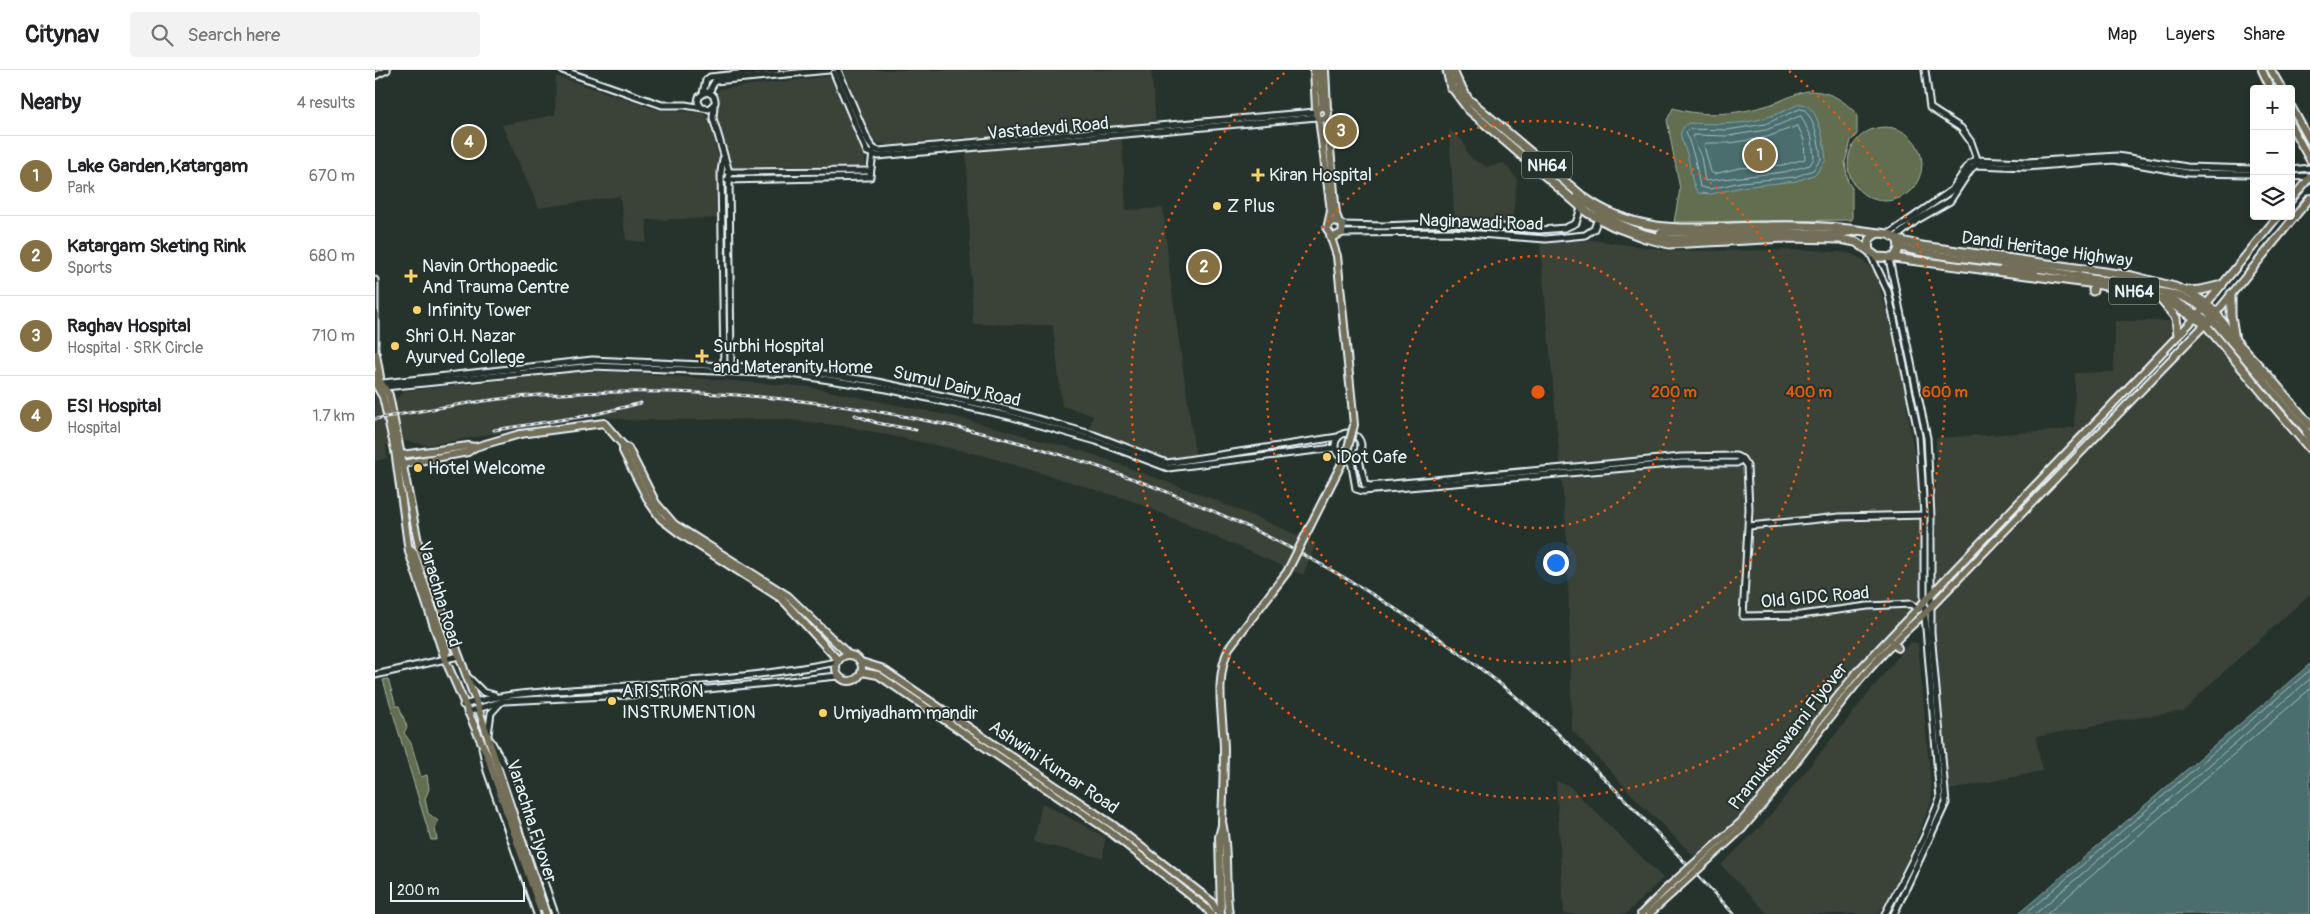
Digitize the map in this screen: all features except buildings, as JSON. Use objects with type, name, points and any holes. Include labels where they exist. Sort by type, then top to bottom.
[{"type":"highway","points":[[1319,112],[1322,98],[1320,70]]},
{"type":"highway","name":"NH64","points":[[1447,70],[1465,100],[1468,109],[1583,202],[1600,214],[1645,238],[1669,244],[1787,238],[1840,239],[1856,242],[1870,253],[1892,258],[2161,296],[2201,311],[2211,320],[2310,449]]},
{"type":"highway","name":"NH64","points":[[1453,70],[1455,85]]},
{"type":"highway","name":"NH64","points":[[1583,202],[1600,214],[1666,228],[1831,226],[1879,233],[1895,240]]},
{"type":"highway","points":[[1870,253],[1868,243],[1870,238],[1879,233]]},
{"type":"highway","points":[[1892,258],[1895,240]]},
{"type":"highway","name":"Dandi Heritage Highway","points":[[1895,240],[1922,246],[2132,276],[2183,291],[2201,311],[2235,340],[2273,380],[2310,425]]},
{"type":"highway","points":[[2183,291],[2201,290],[2222,285]]},
{"type":"highway","points":[[2231,294],[2231,315],[2235,340]]},
{"type":"highway","points":[[2161,296],[2176,318],[2179,335]]},
{"type":"main road","points":[[1229,914],[1222,822],[1224,747],[1220,688],[1223,660],[1229,648],[1287,572],[1346,455],[1351,440],[1353,414],[1337,256],[1327,229],[1331,211],[1314,70]]},
{"type":"main road","points":[[1319,112],[1325,70]]},
{"type":"main road","points":[[2262,70],[2269,85]]},
{"type":"main road","points":[[2271,70],[2280,85]]},
{"type":"main road","points":[[1465,100],[1583,202]]},
{"type":"main road","points":[[1319,112],[1327,116],[1336,214],[1341,223],[1337,256]]},
{"type":"main road","points":[[2295,113],[2310,141]]},
{"type":"main road","points":[[2293,130],[2310,160]]},
{"type":"main road","points":[[2295,195],[2310,176]]},
{"type":"main road","points":[[1923,609],[1931,606],[2211,320],[2310,198]]},
{"type":"main road","points":[[1600,214],[1606,219],[1643,234],[1671,239],[1784,233],[1839,234],[1860,230]]},
{"type":"main road","points":[[1923,609],[1930,597],[2201,311],[2275,220]]},
{"type":"main road","points":[[1329,224],[1333,221],[1341,223]]},
{"type":"main road","points":[[1330,235],[1335,237],[1341,234]]},
{"type":"main road","points":[[1839,234],[1856,242]]},
{"type":"main road","points":[[1895,240],[1920,253],[2002,263],[2116,281],[2161,296],[2175,295],[2201,311]]},
{"type":"main road","points":[[1892,258],[1917,258],[2045,273],[2051,272]]},
{"type":"main road","points":[[2211,320],[2308,434],[2310,442]]},
{"type":"main road","name":"Varachha Flyover","points":[[375,355],[389,395],[419,547],[489,737],[491,756],[542,914]]},
{"type":"main road","points":[[375,374],[384,384]]},
{"type":"main road","name":"Varachha Road","points":[[375,383],[383,397],[395,450],[409,548],[444,658],[481,740]]},
{"type":"main road","points":[[403,464],[469,452],[475,447],[520,434],[600,422],[608,426],[623,445],[628,448],[654,504],[661,519],[679,533],[782,599],[837,661],[836,669],[838,676],[845,680],[853,680],[861,672],[861,662],[856,656],[848,654],[788,596],[674,524],[654,504]]},
{"type":"main road","points":[[401,455],[468,446],[475,447]]},
{"type":"main road","name":"Pramukshswami Flyover","points":[[1649,914],[1742,829],[1773,792],[1857,672],[1923,609]]},
{"type":"main road","points":[[1892,639],[1898,648]]},
{"type":"main road","points":[[837,661],[848,654]]},
{"type":"main road","name":"Ashwini Kumar Road","points":[[861,662],[881,668],[1113,825],[1211,901],[1221,914]]},
{"type":"main road","name":"Ashwini Kumar Road","points":[[861,672],[878,675],[1109,831],[1205,907],[1211,914]]},
{"type":"main road","name":"Pramukshswami Flyover","points":[[1641,914],[1741,822],[1822,722]]},
{"type":"main road","name":"Varachha Flyover","points":[[481,740],[491,756],[547,914]]},
{"type":"main road","points":[[1221,914],[1223,838]]},
{"type":"street","points":[[375,76],[387,70]]},
{"type":"street","points":[[562,70],[662,105],[685,105],[704,108],[714,106]]},
{"type":"street","points":[[685,105],[699,98],[703,93],[706,80],[710,77],[776,70]]},
{"type":"street","points":[[1925,70],[1930,108],[1961,128],[1971,142],[1978,163]]},
{"type":"street","points":[[710,93],[715,81],[834,71],[867,152],[873,152],[870,174]]},
{"type":"street","points":[[703,93],[710,93],[715,98],[713,118],[723,158],[729,172],[731,368],[816,377],[965,406],[1049,426],[1168,468],[1334,448]]},
{"type":"street","points":[[699,98],[704,108],[713,118]]},
{"type":"street","name":"Vastadevdi Road","points":[[873,152],[1319,112]]},
{"type":"street","points":[[1895,240],[1952,190],[1970,163],[2027,162],[2117,156],[2200,169],[2250,169]]},
{"type":"street","points":[[723,158],[721,180],[724,368]]},
{"type":"street","points":[[1978,163],[2026,167],[2115,160],[2187,172],[2250,174]]},
{"type":"street","points":[[2295,170],[2310,168]]},
{"type":"street","points":[[721,172],[870,174]]},
{"type":"street","points":[[721,180],[870,174]]},
{"type":"street","points":[[2295,177],[2310,176]]},
{"type":"street","name":"Naginawadi Road","points":[[1341,223],[1383,226],[1452,223],[1556,230],[1576,223],[1583,202]]},
{"type":"street","name":"Naginawadi Road","points":[[1341,234],[1452,232],[1546,239],[1585,235],[1594,229],[1600,214]]},
{"type":"street","points":[[1870,253],[1888,291],[1919,433],[1924,515],[1923,609],[1940,799],[1924,838],[1885,914]]},
{"type":"street","points":[[1892,258],[1927,435],[1931,516],[1930,597],[1936,704],[1945,803],[1894,914]]},
{"type":"street","points":[[375,280],[375,355]]},
{"type":"street","name":"Sumul Dairy Road","points":[[384,384],[592,360],[724,368],[791,369],[873,381],[938,394],[1062,424],[1167,463],[1337,438]]},
{"type":"street","points":[[1351,460],[1356,489],[1363,492],[1653,466],[1737,463],[1742,459],[1736,456],[1681,457],[1369,486],[1365,485],[1362,481],[1358,455],[1361,445],[1358,437],[1347,433],[1337,438],[1334,448],[1340,458],[1351,460],[1358,455]]},
{"type":"street","name":"Old GIDC Road","points":[[1742,459],[1747,466],[1749,526],[1743,616],[1800,615],[1868,606],[1911,604],[1923,609]]},
{"type":"street","points":[[1749,526],[1839,517],[1931,516]]},
{"type":"street","points":[[375,675],[458,654]]},
{"type":"street","points":[[465,708],[499,696],[669,682],[809,667],[837,661]]},
{"type":"street","points":[[465,674],[483,692],[499,696]]},
{"type":"street","points":[[477,704],[669,693],[838,676]]},
{"type":"street","points":[[504,701],[494,707],[491,713],[488,722],[489,737],[505,767],[555,914]]},
{"type":"street","points":[[481,740],[487,772],[537,914]]},
{"type":"shaded area","points":[[844,70],[1151,70],[1156,124],[1121,128],[1126,210],[1163,208],[1171,285],[1195,453],[1192,459],[1170,463],[1089,431],[1093,415],[1062,406],[1053,325],[973,324],[966,137],[887,146],[872,140]]},
{"type":"shaded area","points":[[556,76],[658,110],[704,113],[710,122],[718,156],[718,218],[647,220],[646,242],[626,240],[620,196],[539,208],[502,125],[555,115]]},
{"type":"shaded area","points":[[832,76],[865,156],[865,166],[732,167],[715,114],[718,89]]},
{"type":"shaded area","points":[[1449,129],[1463,141],[1467,153],[1473,159],[1487,167],[1504,163],[1517,179],[1512,223],[1455,224]]},
{"type":"shaded area","points":[[1591,240],[1674,251],[1810,250],[1848,253],[1862,259],[1876,274],[1900,362],[1920,495],[1921,596],[1912,612],[1873,647],[1810,723],[1734,823],[1695,857],[1642,805],[1572,730],[1567,538],[1540,244]]},
{"type":"shaded area","points":[[2115,321],[2184,321],[1944,581],[1935,584],[1936,438],[2054,431],[2074,427],[2075,373],[2114,372]]},
{"type":"shaded area","points":[[2204,327],[2310,453],[2310,594],[2208,686],[2184,711],[2116,721],[2036,737],[2042,771],[1949,790],[1934,610]]},
{"type":"shaded area","points":[[595,370],[809,387],[960,418],[1086,452],[1210,498],[1316,543],[1303,575],[1136,502],[982,455],[845,426],[782,419],[628,420],[599,416],[427,445],[407,441],[386,445],[387,458],[375,461],[375,395],[379,403],[392,402],[405,391]]},
{"type":"shaded area","points":[[1910,642],[1918,643],[1932,799],[1903,873],[1878,914],[1768,914],[1721,865],[1763,824]]},
{"type":"shaded area","points":[[1556,781],[1569,786],[1663,878],[1626,914],[1564,914]]},
{"type":"shaded area","points":[[1042,803],[1105,837],[1103,858],[1034,842]]},
{"type":"green space","points":[[1808,91],[1829,94],[1846,104],[1857,114],[1857,134],[1851,141],[1845,162],[1848,182],[1852,188],[1852,220],[1674,222],[1680,189],[1667,120],[1673,108],[1697,113],[1723,114],[1772,104]]},
{"type":"green space","points":[[1885,127],[1906,133],[1916,143],[1922,164],[1916,185],[1906,195],[1885,201],[1864,195],[1854,185],[1848,164],[1854,143],[1864,133]]},
{"type":"green space","points":[[388,679],[396,706],[399,706],[407,727],[404,733],[411,743],[421,777],[427,775],[429,789],[425,799],[428,813],[438,821],[435,828],[437,840],[431,840],[383,680]]},
{"type":"water","points":[[1799,104],[1812,110],[1820,126],[1826,160],[1816,174],[1796,181],[1742,187],[1711,194],[1698,193],[1693,184],[1688,156],[1681,137],[1681,131],[1688,123],[1719,124],[1758,120]]},
{"type":"water","points":[[2310,664],[2310,914],[2018,914]]},
{"type":"railway","points":[[375,419],[478,402],[541,395],[668,392],[795,400],[921,419],[1044,450],[1164,491],[1280,543],[1390,606],[1494,679],[1527,706],[1588,763],[1734,914]]},
{"type":"railway","points":[[494,430],[592,415],[641,403]]},
{"type":"railway","points":[[855,415],[877,423],[916,430]]},
{"type":"place","name":"Raghav Hospital","points":[[1341,131]]},
{"type":"place","name":"ESI Hospital","points":[[469,142]]},
{"type":"place","name":"Lake Garden,Katargam","points":[[1760,155]]},
{"type":"place","name":"Kiran Hospital","points":[[1258,175]]},
{"type":"place","name":"Z Plus","points":[[1217,206]]},
{"type":"place","name":"Katargam Sketing Rink","points":[[1204,267]]},
{"type":"place","name":"Navin Orthopaedic And Trauma Centre","points":[[411,276]]},
{"type":"place","name":"Infinity Tower","points":[[417,310]]},
{"type":"place","name":"Shri O.H. Nazar Ayurved College","points":[[395,346]]},
{"type":"place","name":"Surbhi Hospital and Materanity Home","points":[[702,356]]},
{"type":"place","name":"iDot Cafe","points":[[1327,457]]},
{"type":"place","name":"Hotel Welcome","points":[[418,468]]},
{"type":"place","name":"ARISTRON INSTRUMENTION","points":[[612,701]]},
{"type":"place","name":"Umiyadham mandir","points":[[823,713]]}]
